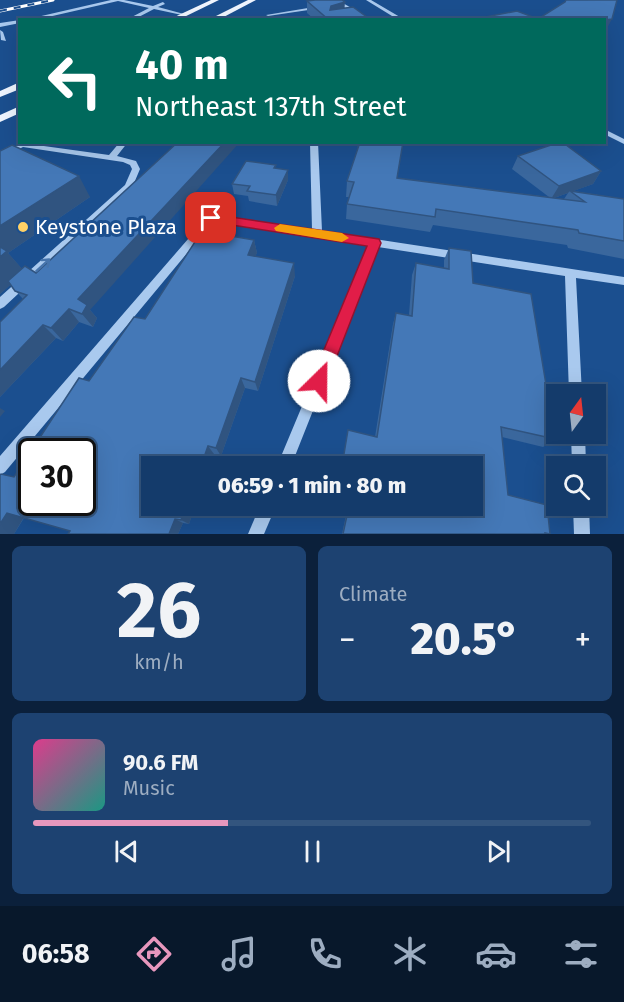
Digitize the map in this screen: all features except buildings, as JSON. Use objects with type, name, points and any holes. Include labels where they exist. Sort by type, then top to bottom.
[{"type":"main road","points":[[175,18],[216,0]]},
{"type":"main road","points":[[215,18],[253,0]]},
{"type":"main road","points":[[0,94],[18,86]]},
{"type":"main road","points":[[0,119],[18,111]]},
{"type":"street","points":[[35,18],[118,0],[182,14]]},
{"type":"street","points":[[368,0],[400,18]]},
{"type":"street","points":[[133,18],[154,9],[162,1]]},
{"type":"street","points":[[268,15],[342,3],[354,11],[354,15],[341,18]]},
{"type":"street","points":[[378,5],[386,4]]},
{"type":"street","points":[[263,18],[283,7]]},
{"type":"street","points":[[138,16],[147,18]]},
{"type":"street","points":[[388,18],[397,16]]},
{"type":"street","points":[[0,25],[18,21]]},
{"type":"street","points":[[0,32],[4,40]]},
{"type":"street","points":[[606,132],[624,142]]},
{"type":"street","points":[[0,157],[25,144],[111,158],[133,163],[136,169],[129,186],[0,304]]},
{"type":"street","points":[[111,158],[123,144]]},
{"type":"street","points":[[314,144],[317,234]]},
{"type":"street","points":[[0,467],[211,218],[624,281]]},
{"type":"street","points":[[288,456],[375,243]]},
{"type":"street","points":[[570,273],[576,384]]},
{"type":"street","points":[[256,534],[264,516]]},
{"type":"street","points":[[581,516],[582,534]]},
{"type":"railway","points":[[0,11],[53,0]]},
{"type":"slow traffic","points":[[280,228],[342,238]]},
{"type":"place","name":"Keystone Plaza","points":[[23,227]]},
{"type":"route","points":[[211,218],[375,243],[319,381]]}]
